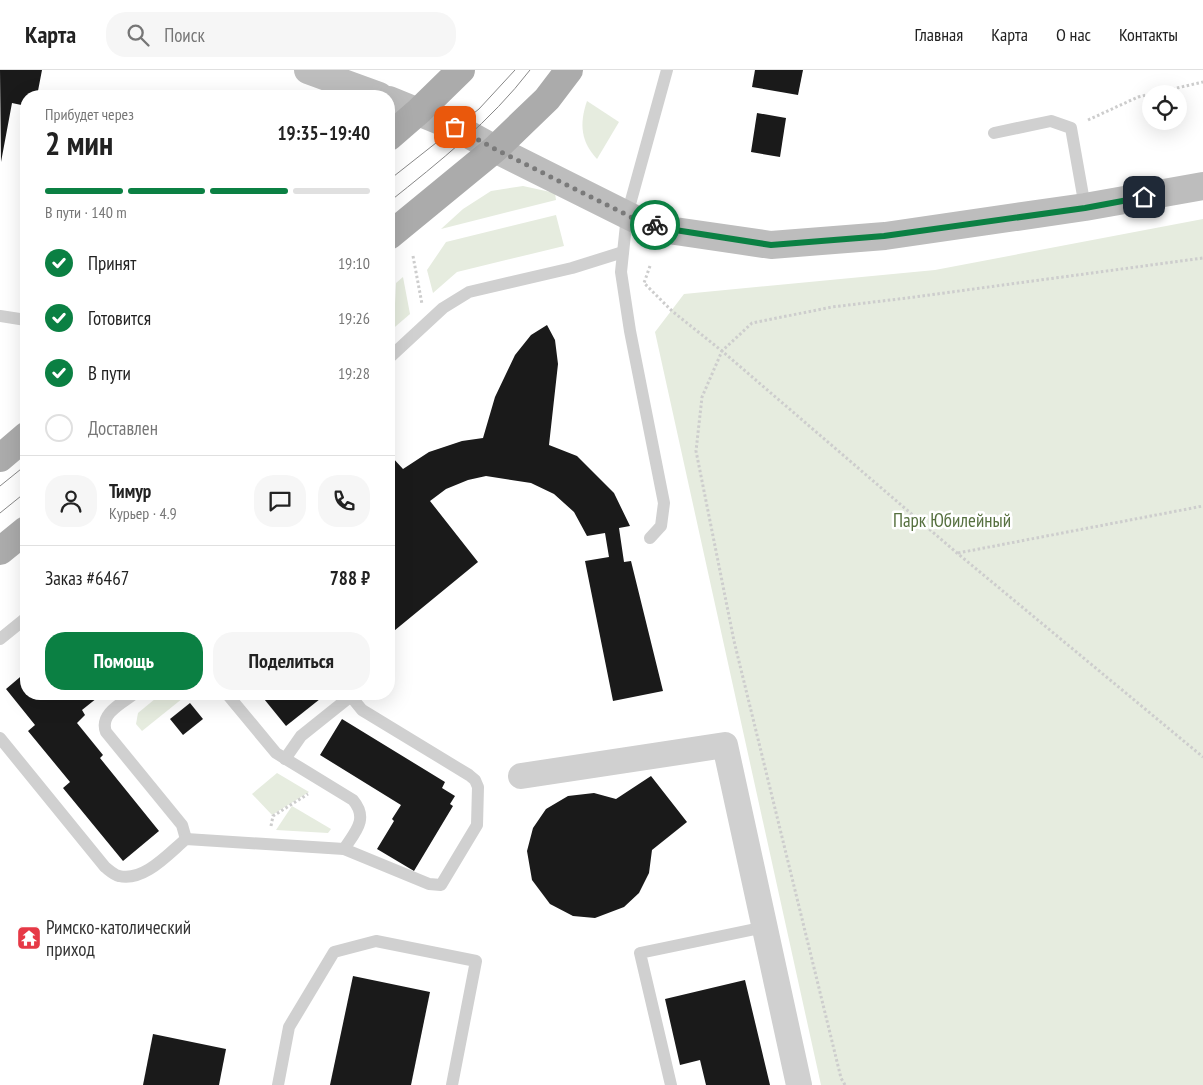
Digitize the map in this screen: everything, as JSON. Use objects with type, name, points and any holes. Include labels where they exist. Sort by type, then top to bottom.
[{"type":"main road","points":[[308,70],[363,90]]},
{"type":"main road","points":[[395,132],[461,70]]},
{"type":"main road","points":[[395,231],[495,149],[547,99],[569,70]]},
{"type":"main road","points":[[395,102],[455,127],[635,219],[675,230],[771,245],[884,236],[1085,208],[1203,186]]},
{"type":"main road","points":[[0,458],[20,441]]},
{"type":"main road","points":[[0,551],[20,535]]},
{"type":"street","points":[[521,776],[725,744],[799,1085]]},
{"type":"lane","points":[[650,538],[661,526],[664,503],[621,272],[627,215],[667,70]]},
{"type":"lane","points":[[994,133],[1051,121],[1071,128],[1085,208]]},
{"type":"lane","points":[[395,352],[443,308],[469,292],[572,268],[623,252]]},
{"type":"lane","points":[[0,316],[20,319]]},
{"type":"lane","points":[[0,639],[20,623]]},
{"type":"lane","points":[[126,700],[109,714],[104,726],[106,732],[182,825],[186,839]]},
{"type":"lane","points":[[232,700],[276,754],[353,800],[360,808],[362,816],[359,825],[344,849]]},
{"type":"lane","points":[[285,759],[301,736],[344,700]]},
{"type":"lane","points":[[0,738],[105,867],[117,876],[132,878],[145,873],[186,839],[344,849],[429,884],[440,884],[478,826],[478,787],[475,780],[362,710],[354,700]]},
{"type":"lane","points":[[671,1085],[640,953],[765,927]]},
{"type":"lane","points":[[278,1085],[289,1027],[334,952],[376,940],[476,961],[452,1085]]},
{"type":"path","points":[[1071,128],[1138,97],[1203,82]]},
{"type":"path","points":[[413,256],[423,309]]},
{"type":"path","points":[[845,1085],[841,1078],[734,641],[696,451],[702,397],[722,351],[752,323],[832,307],[1203,258]]},
{"type":"path","points":[[650,266],[644,283],[672,311],[722,351],[958,553],[1203,757]]},
{"type":"path","points":[[958,553],[1203,506]]},
{"type":"path","points":[[267,844],[273,816],[325,783]]},
{"type":"green space","points":[[587,101],[619,122],[597,159],[588,146],[583,132],[584,109]]},
{"type":"green space","points":[[523,186],[555,193],[556,200],[441,229],[463,209],[491,191]]},
{"type":"green space","points":[[556,215],[564,246],[457,272],[433,293],[427,270],[446,242]]},
{"type":"green space","name":"Парк Юбилейный","points":[[1203,219],[1203,1085],[821,1085],[655,332],[684,294],[935,270]]},
{"type":"green space","points":[[403,277],[410,314],[395,327],[395,304],[396,283]]},
{"type":"green space","points":[[154,700],[181,700],[142,731],[136,724],[138,713]]},
{"type":"green space","points":[[277,773],[309,792],[272,815],[252,794]]},
{"type":"green space","points":[[292,806],[331,829],[328,833],[276,830]]},
{"type":"building","points":[[0,70],[42,70],[38,90],[20,90],[20,105],[12,103],[1,162]]},
{"type":"building","points":[[755,70],[803,70],[798,95],[752,87]]},
{"type":"building","points":[[757,113],[786,118],[780,157],[751,152]]},
{"type":"building","points":[[547,325],[555,340],[558,364],[549,445],[577,456],[614,493],[630,526],[619,528],[624,562],[631,561],[663,691],[613,701],[585,561],[609,557],[605,533],[587,536],[574,512],[554,494],[531,483],[486,476],[468,480],[446,489],[430,501],[478,562],[395,630],[395,460],[403,469],[429,452],[462,441],[483,438],[495,397],[515,355],[531,335]]},
{"type":"building","points":[[20,677],[20,700],[94,700],[82,710],[85,715],[77,723],[103,755],[100,758],[159,831],[123,861],[63,788],[70,782],[28,731],[35,725],[6,689]]},
{"type":"building","points":[[265,700],[319,700],[286,726]]},
{"type":"building","points":[[190,703],[203,719],[183,735],[170,719]]},
{"type":"building","points":[[342,719],[445,782],[442,788],[455,796],[450,804],[453,806],[414,871],[377,849],[394,821],[392,819],[401,805],[320,755]]},
{"type":"building","points":[[651,776],[687,822],[652,850],[649,873],[639,893],[624,907],[595,918],[573,916],[550,904],[532,880],[527,851],[533,828],[546,809],[568,796],[594,793],[616,799]]},
{"type":"building","points":[[353,976],[430,992],[411,1085],[330,1085]]},
{"type":"building","points":[[745,980],[770,1085],[706,1085],[700,1060],[680,1065],[665,999]]},
{"type":"building","points":[[153,1034],[226,1049],[219,1085],[143,1085]]},
{"type":"tram line","points":[[395,175],[479,109],[515,70]]},
{"type":"tram line","points":[[395,197],[481,124],[499,107],[530,70]]},
{"type":"tram line","points":[[0,486],[20,470]]},
{"type":"tram line","points":[[0,513],[20,497]]},
{"type":"way so far","points":[[455,127],[635,219],[655,225]]},
{"type":"place","name":"Римско-католический приход","points":[[29,938]]},
{"type":"route","points":[[655,225],[675,230],[771,245],[884,236],[1085,208],[1144,197]]}]
